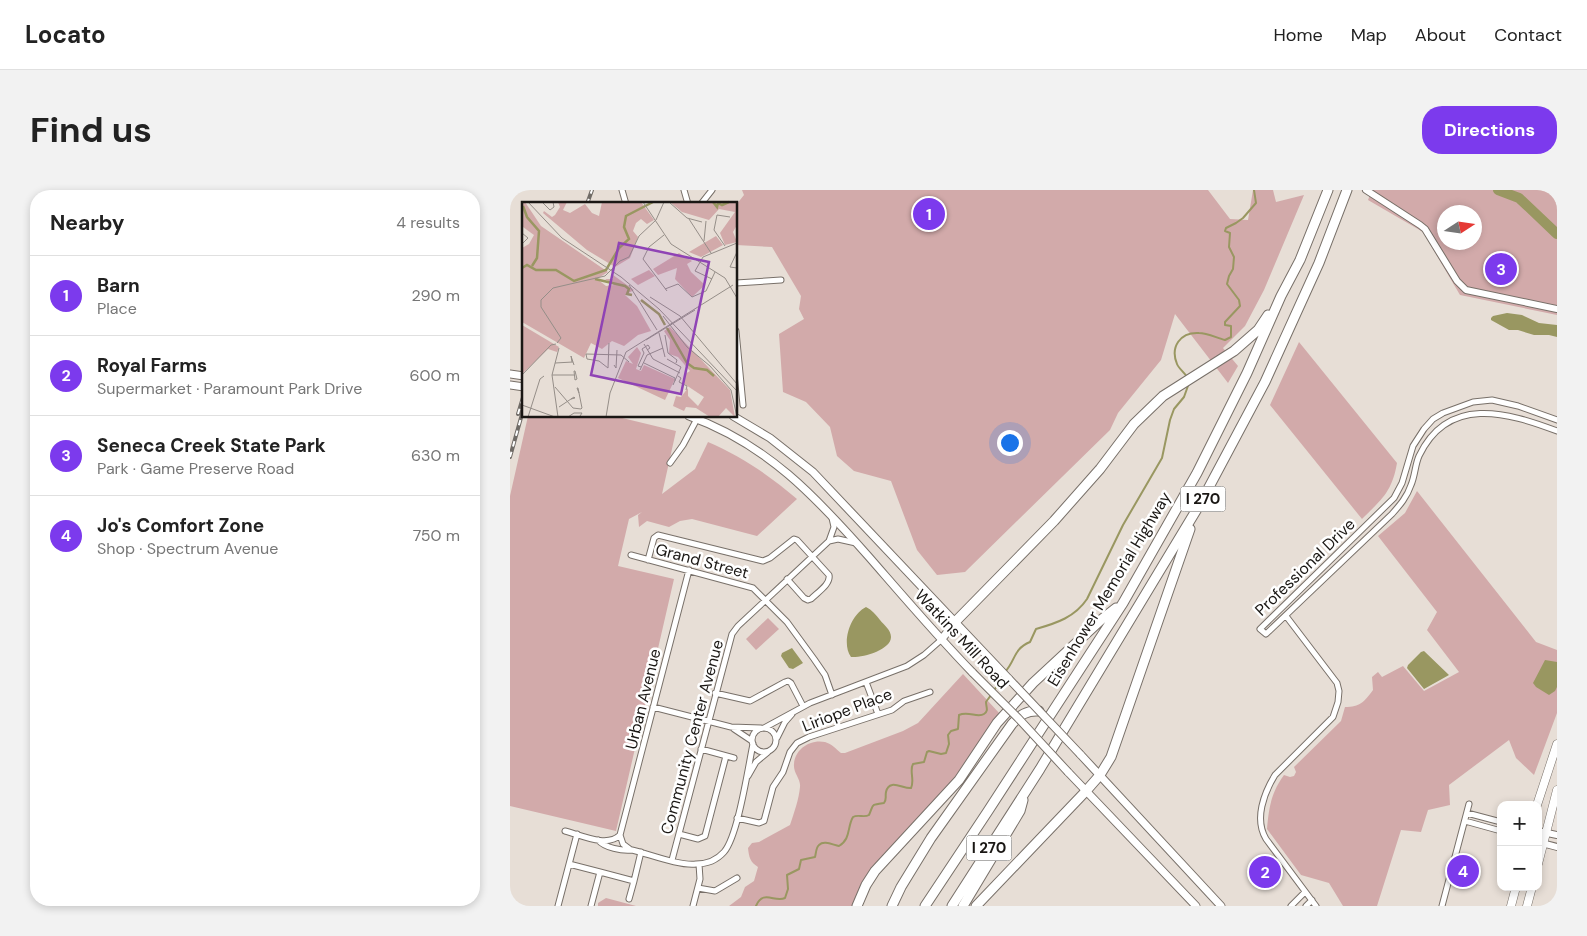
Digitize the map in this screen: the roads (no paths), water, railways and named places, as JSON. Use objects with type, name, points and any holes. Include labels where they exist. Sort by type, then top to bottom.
[{"type":"highway","name":"Eisenhower Memorial Highway","points":[[925,906],[1123,603],[1197,473],[1300,260],[1328,190]]},
{"type":"highway","name":"I 270","points":[[952,906],[1046,760],[1200,504],[1265,382],[1319,263],[1347,190]]},
{"type":"highway","points":[[956,621],[1054,521],[1100,469],[1134,424],[1163,396],[1234,351],[1258,330],[1281,296]]},
{"type":"highway","points":[[976,906],[1086,791],[1100,775],[1111,757],[1185,541],[1200,504]]},
{"type":"highway","points":[[857,906],[866,885],[875,871],[955,786],[997,723],[1033,683],[1102,619],[1123,603]]},
{"type":"highway","points":[[892,906],[901,887],[929,841],[1015,721],[1025,712],[1039,711]]},
{"type":"highway","name":"I 270","points":[[964,906],[1020,811],[1026,790]]},
{"type":"main road","name":"Watkins Mill Road","points":[[698,418],[763,454],[796,480],[831,515],[1015,721],[1068,772],[1196,906]]},
{"type":"main road","name":"Watkins Mill Road","points":[[736,418],[770,438],[813,472],[974,640],[1222,906]]},
{"type":"main road","points":[[941,640],[956,621]]},
{"type":"main road","points":[[1538,801],[1557,744]]},
{"type":"main road","points":[[1542,832],[1557,790]]},
{"type":"main road","points":[[1511,906],[1515,891]]},
{"type":"main road","points":[[1527,906],[1531,891]]},
{"type":"street","points":[[703,202],[712,190]]},
{"type":"street","points":[[1366,190],[1425,229],[1457,282],[1466,290],[1557,309]]},
{"type":"street","points":[[738,283],[780,280]]},
{"type":"street","points":[[738,356],[743,405]]},
{"type":"street","name":"Professional Drive","points":[[1557,420],[1518,406],[1492,400],[1473,402],[1452,408],[1433,419],[1413,446],[1402,483],[1394,498],[1260,628],[1266,634],[1392,514],[1405,499],[1420,455],[1436,431],[1444,424],[1462,416],[1481,413],[1503,414],[1557,431]]},
{"type":"street","points":[[670,463],[678,453],[698,418]]},
{"type":"street","points":[[831,515],[834,527],[829,541],[843,539],[856,543]]},
{"type":"street","points":[[648,560],[654,538],[658,534],[763,561],[770,558],[794,539],[812,556],[830,578],[808,600],[787,580]]},
{"type":"street","name":"Community Center Avenue","points":[[672,860],[732,634],[766,599],[829,541]]},
{"type":"street","name":"Grand Street","points":[[631,555],[750,586],[756,590],[787,622],[814,659],[825,675],[832,695]]},
{"type":"street","name":"Urban Avenue","points":[[620,835],[689,570]]},
{"type":"street","points":[[1286,616],[1337,682],[1339,691],[1337,709],[1333,717],[1275,775],[1268,786],[1262,808],[1261,827],[1262,832],[1316,906]]},
{"type":"street","points":[[598,840],[603,844],[626,850],[690,864],[713,861],[724,852],[730,843],[746,782],[753,735],[762,728],[803,706],[907,666],[924,655],[941,640]]},
{"type":"street","points":[[715,693],[750,701],[788,681],[803,706]]},
{"type":"street","points":[[866,682],[878,714]]},
{"type":"street","name":"Liriope Place","points":[[737,818],[759,823],[764,821],[775,783],[783,772],[790,752],[799,742],[892,710],[904,701],[930,692]]},
{"type":"street","points":[[923,694],[925,700]]},
{"type":"street","points":[[654,707],[731,727],[771,730],[776,738]]},
{"type":"street","points":[[746,782],[756,762],[776,745],[776,738],[794,711]]},
{"type":"street","points":[[731,727],[752,743],[759,751],[769,752]]},
{"type":"street","points":[[701,750],[734,758]]},
{"type":"street","points":[[679,834],[698,839],[705,836],[726,756]]},
{"type":"street","points":[[1442,906],[1470,804]]},
{"type":"street","points":[[1467,813],[1497,821]]},
{"type":"street","points":[[1465,821],[1497,829]]},
{"type":"street","points":[[565,831],[598,840],[612,840],[620,835],[624,846],[632,850]]},
{"type":"street","points":[[1542,832],[1557,835]]},
{"type":"street","points":[[558,906],[577,834]]},
{"type":"street","points":[[1542,843],[1557,847]]},
{"type":"street","points":[[629,899],[641,852]]},
{"type":"street","points":[[569,864],[634,881]]},
{"type":"street","points":[[693,906],[700,875],[699,864]]},
{"type":"street","points":[[591,906],[600,872]]},
{"type":"street","points":[[698,888],[711,892],[717,891],[737,878]]},
{"type":"street","points":[[1291,906],[1305,892]]},
{"type":"street","points":[[1306,906],[1312,900]]},
{"type":"waterway","points":[[1187,377],[1178,366],[1175,358],[1176,346],[1182,338],[1192,333],[1209,335],[1225,340],[1231,337],[1231,326],[1225,325],[1225,322],[1240,306],[1239,300],[1227,284],[1233,269],[1234,257],[1229,247],[1230,233],[1225,231],[1226,228],[1243,218],[1256,203],[1254,190]]},
{"type":"waterway","points":[[1498,190],[1519,198],[1557,234]]},
{"type":"waterway","points":[[1005,672],[1020,648],[1030,642],[1036,629],[1071,615],[1087,599],[1123,525],[1162,458],[1170,420],[1174,409],[1184,397],[1189,383]]},
{"type":"waterway","points":[[994,691],[1002,676]]},
{"type":"waterway","points":[[756,906],[762,898],[785,898],[788,889],[787,875],[799,869],[801,860],[815,857],[817,847],[821,844],[826,843],[839,846],[843,843],[853,817],[869,815],[873,806],[884,803],[886,792],[890,786],[897,785],[911,788],[913,764],[924,762],[929,751],[941,754],[946,753],[949,744],[948,735],[951,731],[958,729],[959,715],[982,715],[986,713],[986,702],[991,695]]},
{"type":"railway","points":[[588,202],[592,190]]},
{"type":"railway","points":[[518,414],[522,401]]},
{"type":"railway","points":[[510,457],[522,414]]},
{"type":"place","name":"Barn","points":[[929,214]]},
{"type":"place","name":"Seneca Creek State Park","points":[[1501,269]]},
{"type":"place","name":"Jo's Comfort Zone","points":[[1463,871]]},
{"type":"place","name":"Royal Farms","points":[[1265,872]]}]
